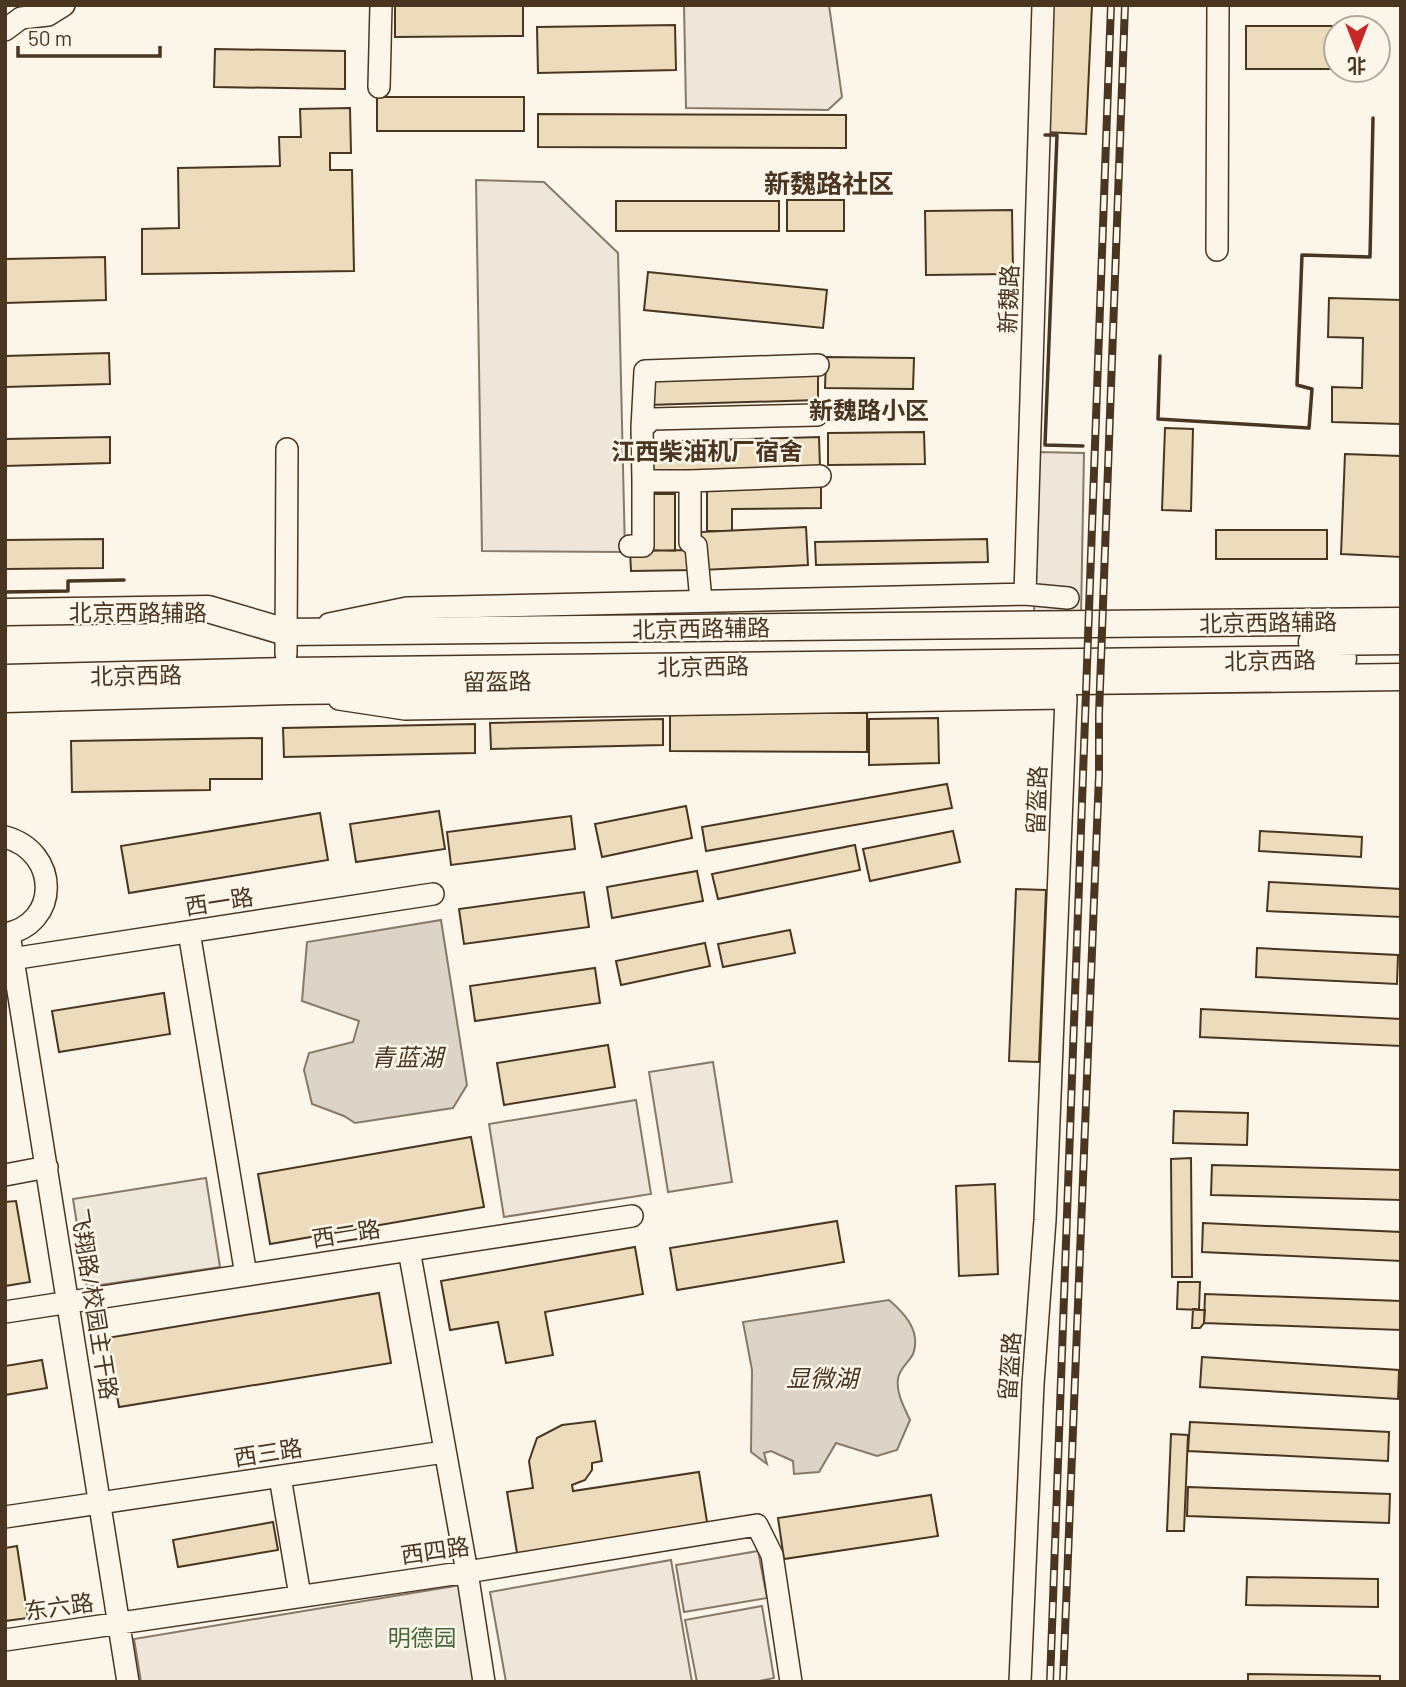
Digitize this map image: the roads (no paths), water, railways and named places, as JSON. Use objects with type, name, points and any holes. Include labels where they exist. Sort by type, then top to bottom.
[{"type":"main road","name":"北京西路辅路","points":[[5,612],[208,609],[286,643],[1401,621]]},
{"type":"main road","name":"北京西路","points":[[5,659],[286,643],[1401,641]]},
{"type":"main road","name":"北京西路","points":[[5,678],[288,671],[1401,659]]},
{"type":"main road","points":[[5,699],[289,691],[1401,677]]},
{"type":"street","points":[[5,30],[22,18],[48,15],[64,5]]},
{"type":"street","points":[[379,87],[381,5]]},
{"type":"street","name":"新魏路","points":[[1025,594],[1043,5]]},
{"type":"street","points":[[1216,250],[1218,5]]},
{"type":"street","points":[[630,546],[643,546],[642,428],[645,371],[817,365]]},
{"type":"street","points":[[642,428],[652,419],[817,415]]},
{"type":"street","points":[[287,449],[286,643],[407,608],[1025,594],[1068,598]]},
{"type":"street","points":[[643,481],[820,476]]},
{"type":"street","points":[[690,481],[690,542],[696,546],[701,601]]},
{"type":"street","name":"留盔路","points":[[289,691],[405,709],[1066,698],[1045,1220],[1033,1384],[1020,1682]]},
{"type":"street","name":"飞翔路/校园主干路","points":[[5,837],[23,843],[35,854],[44,868],[47,884],[45,901],[37,916],[24,927],[7,934],[9,959],[47,1167],[128,1682]]},
{"type":"street","name":"西一路","points":[[9,959],[433,894]]},
{"type":"street","points":[[189,932],[246,1275]]},
{"type":"street","points":[[5,1175],[47,1167]]},
{"type":"street","name":"西二路","points":[[5,1312],[632,1216]]},
{"type":"street","points":[[409,1250],[484,1682]]},
{"type":"street","name":"西三路","points":[[5,1517],[444,1452]]},
{"type":"street","points":[[280,1477],[300,1596]]},
{"type":"street","name":"西四路","points":[[119,1624],[757,1525],[772,1555],[791,1682]]},
{"type":"street","name":"东六路","points":[[5,1640],[119,1624]]},
{"type":"water","name":"青蓝湖","points":[[441,920],[467,1085],[453,1108],[355,1123],[312,1104],[304,1070],[309,1053],[353,1042],[359,1021],[302,1001],[307,942]]},
{"type":"water","name":"显微湖","points":[[889,1300],[909,1322],[915,1335],[913,1355],[898,1379],[899,1395],[910,1420],[897,1450],[877,1456],[836,1443],[819,1472],[794,1474],[793,1461],[771,1451],[764,1453],[767,1464],[751,1452],[752,1370],[743,1322]]},
{"type":"railway","points":[[1050,1682],[1111,5]]},
{"type":"railway","points":[[1063,1682],[1099,775],[1125,5]]},
{"type":"district","name":"新魏路社区","points":[[829,182]]},
{"type":"district","name":"新魏路小区","points":[[869,409]]},
{"type":"district","name":"江西柴油机厂宿舍","points":[[707,450]]},
{"type":"park label","name":"明德园","points":[[422,1637]]}]
